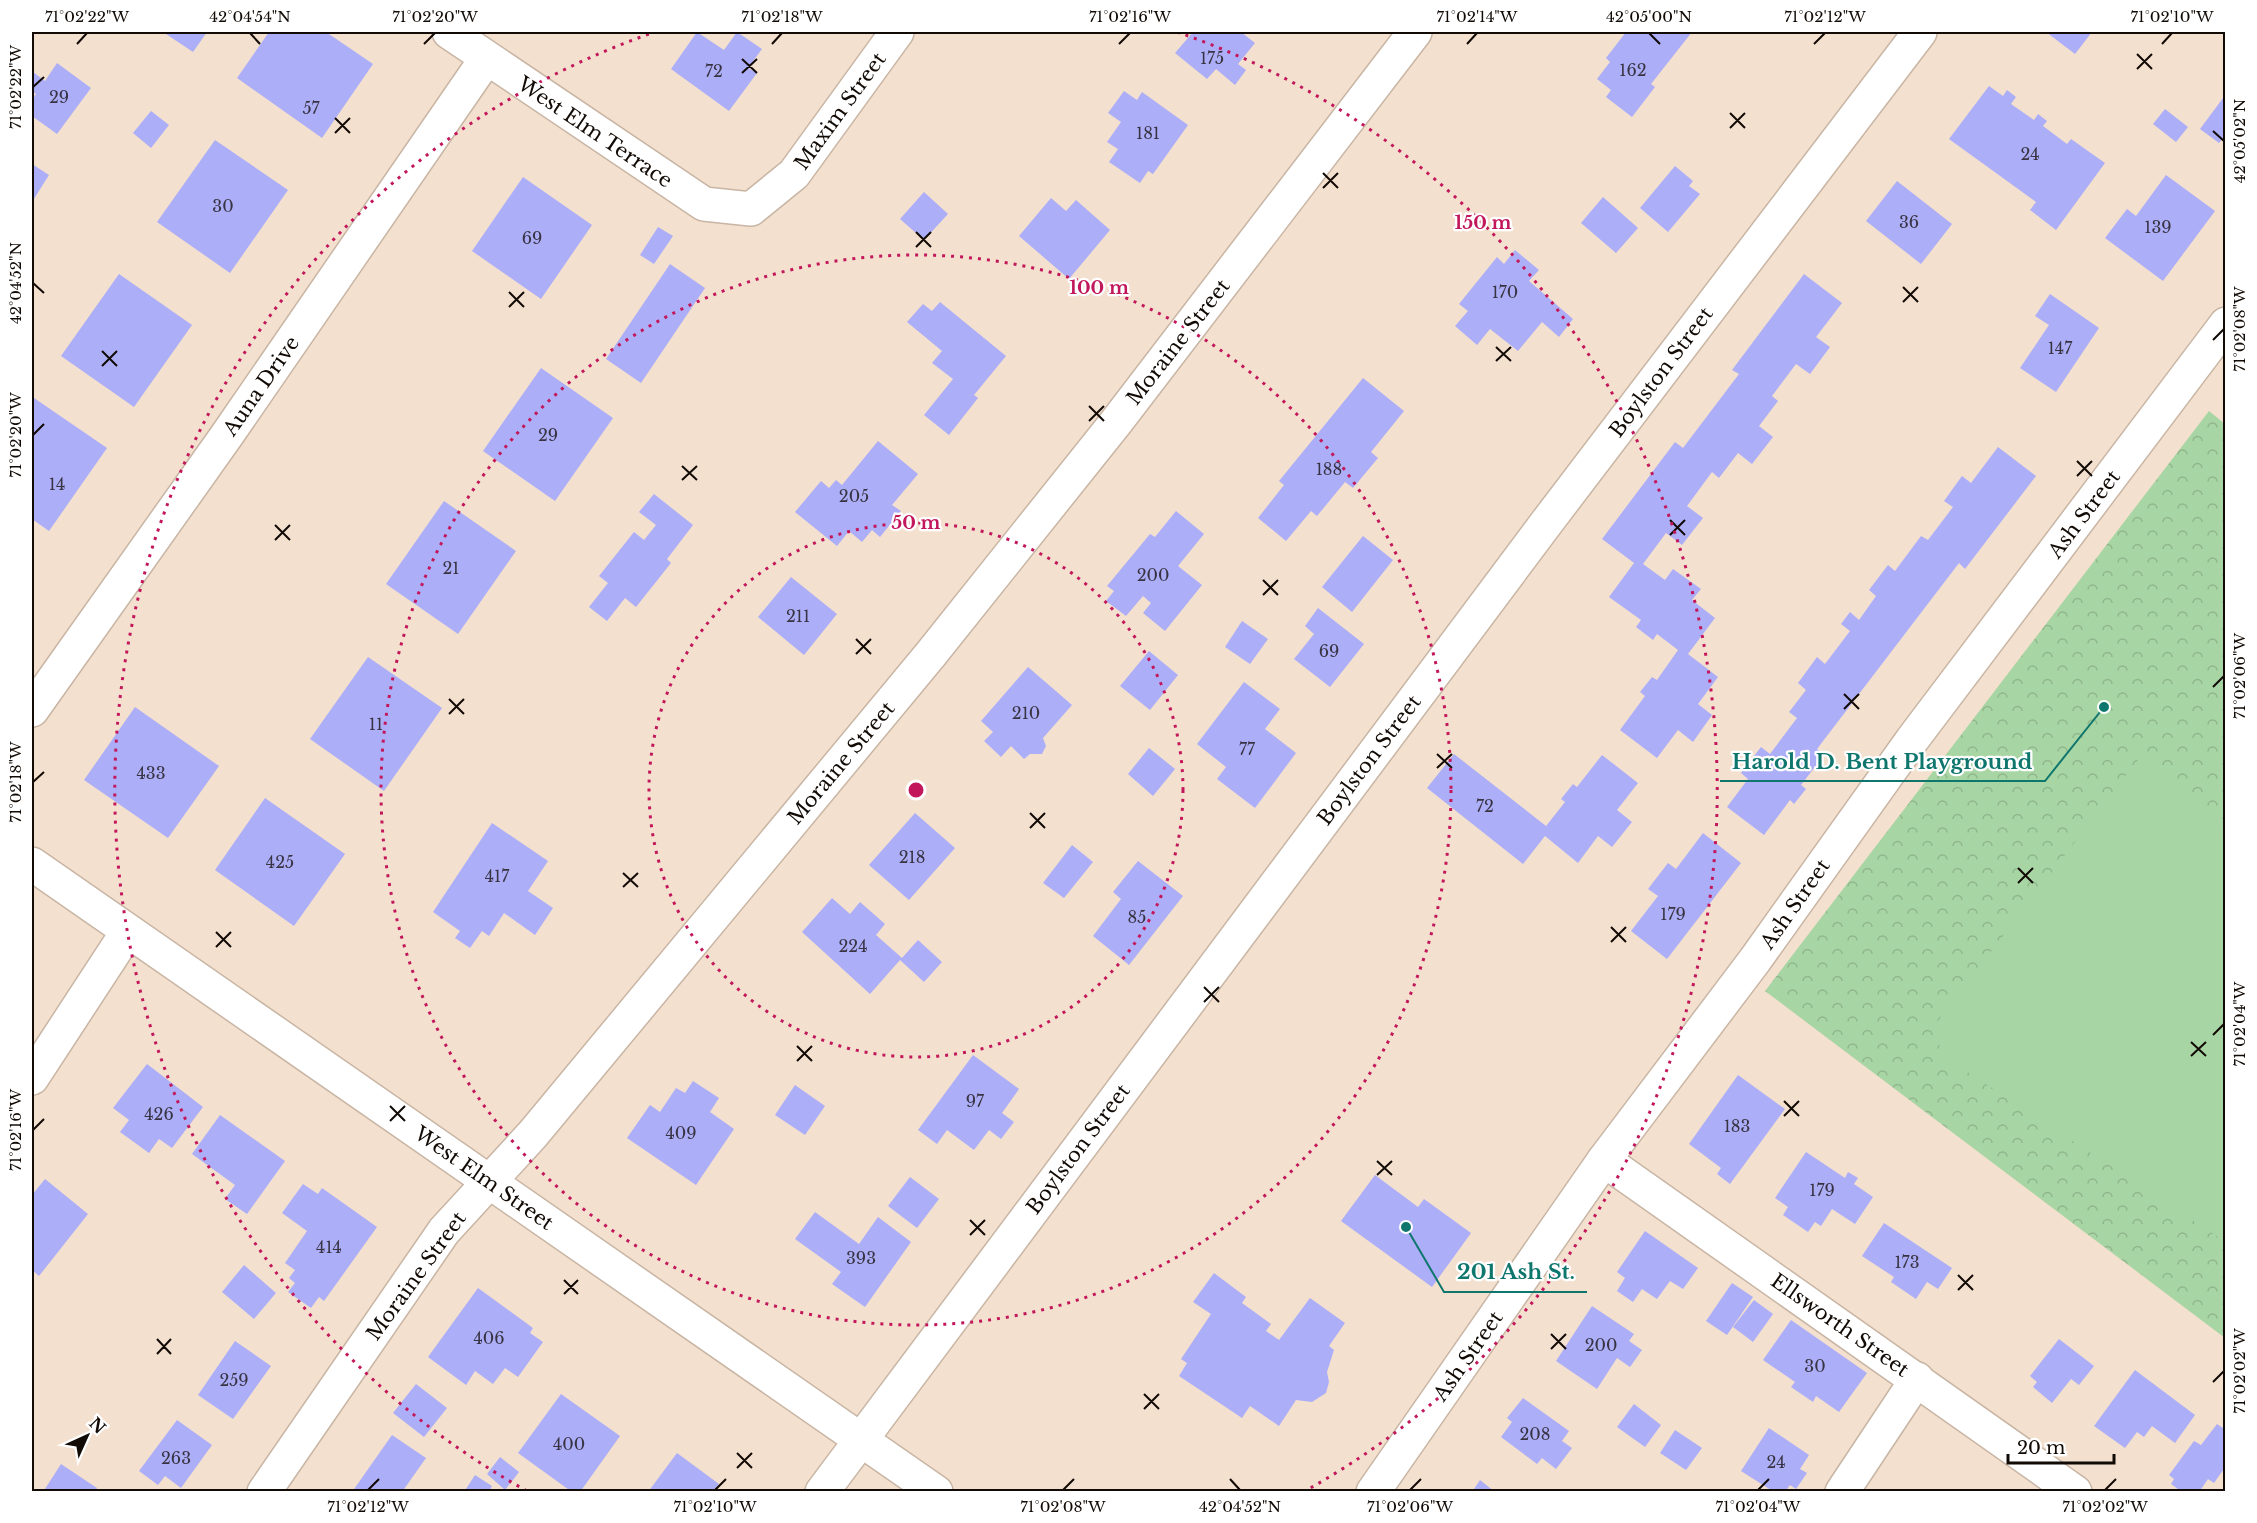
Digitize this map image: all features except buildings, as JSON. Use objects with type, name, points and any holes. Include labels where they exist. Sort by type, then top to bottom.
[{"type":"street","name":"West Elm Terrace","points":[[449,32],[704,204],[751,209]]},
{"type":"street","name":"Maxim Street","points":[[751,209],[794,174],[897,32]]},
{"type":"street","name":"Moraine Street","points":[[264,1491],[444,1231],[533,1134],[931,654],[1117,421],[1415,32]]},
{"type":"street","name":"Boylston Street","points":[[822,1491],[1547,522],[1920,32]]},
{"type":"street","name":"Auna Drive","points":[[32,710],[227,435],[486,59]]},
{"type":"street","name":"Ash Street","points":[[1374,1491],[1604,1160],[1755,960],[1912,740],[2226,324]]},
{"type":"street","name":"West Elm Street","points":[[32,864],[936,1491]]},
{"type":"street","points":[[32,1078],[128,931]]},
{"type":"street","name":"Ellsworth Street","points":[[1604,1160],[2075,1491]]},
{"type":"street","points":[[1842,1491],[1917,1378]]},
{"type":"green space","points":[[2209,411],[2225,424],[2225,1338],[1765,991]]},
{"type":"green space","points":[[2140,757],[2186,795],[2225,839],[2224,1241],[1942,1055],[1934,1026]]},
{"type":"place","name":"Harold D. Bent Playground","points":[[2104,707]]},
{"type":"place","name":"201 Ash St.","points":[[1406,1227]]}]
